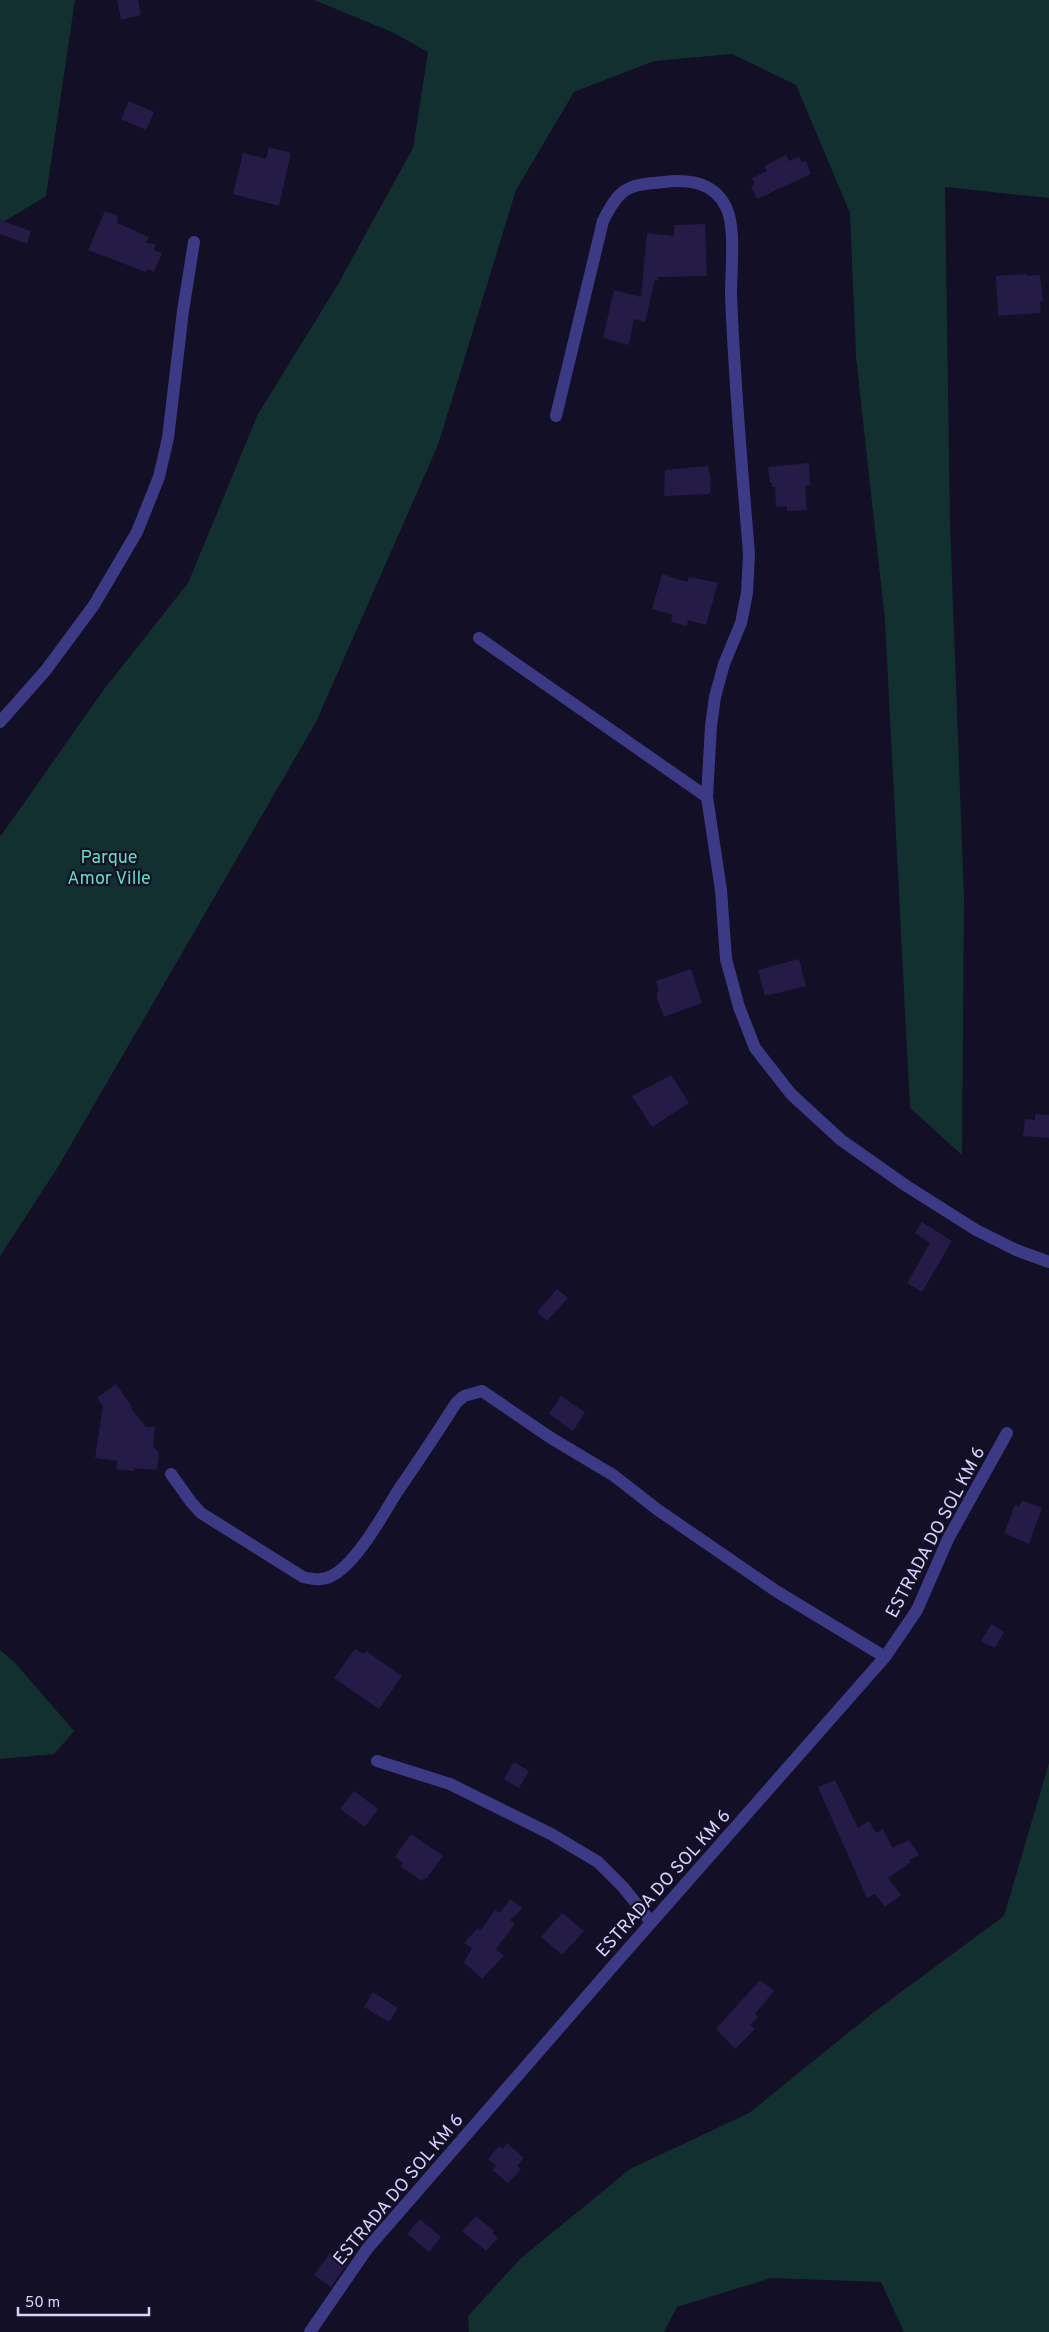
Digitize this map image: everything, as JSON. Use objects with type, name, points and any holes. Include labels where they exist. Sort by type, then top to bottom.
[{"type":"street","points":[[556,416],[603,221],[613,200],[632,186],[681,180],[704,184],[717,193],[727,208],[732,242],[731,292],[749,554],[747,593],[741,623],[724,664],[715,698],[711,726],[707,797],[721,890],[726,959],[739,1007],[755,1048],[791,1094],[841,1140],[905,1185],[976,1230],[1016,1250],[1049,1262]]},
{"type":"street","points":[[0,722],[46,670],[94,605],[137,532],[159,477],[168,438],[194,242]]},
{"type":"street","points":[[479,638],[707,797]]},
{"type":"street","points":[[171,1474],[191,1502],[213,1521],[242,1537],[303,1577],[313,1580],[326,1579],[347,1564],[371,1534],[456,1403],[464,1396],[482,1391],[551,1438],[612,1475],[658,1510],[776,1591],[885,1657]]},
{"type":"street","name":"ESTRADA DO SOL KM 6","points":[[310,2332],[367,2249],[651,1922],[885,1657],[917,1610],[948,1539],[1007,1433]]},
{"type":"street","points":[[377,1761],[450,1784],[552,1834],[598,1862],[623,1887],[651,1922]]},
{"type":"green space","points":[[0,0],[75,0],[46,196],[0,224]]},
{"type":"green space","name":"Parque Amor Ville","points":[[314,0],[1049,0],[1049,198],[945,187],[950,524],[964,898],[962,1155],[910,1108],[885,620],[856,357],[850,213],[796,85],[732,54],[654,61],[574,92],[516,190],[438,445],[316,722],[58,1167],[0,1256],[0,837],[105,688],[188,583],[258,414],[337,286],[413,148],[428,52],[392,32]]},
{"type":"green space","points":[[0,1650],[16,1664],[74,1731],[54,1754],[0,1759]]},
{"type":"green space","points":[[1049,1763],[1049,2332],[904,2332],[881,2282],[771,2278],[677,2307],[664,2332],[469,2332],[468,2316],[520,2259],[630,2169],[749,2113],[874,2012],[1004,1916]]},
{"type":"building","points":[[117,0],[138,0],[141,15],[121,20]]},
{"type":"building","points":[[129,101],[154,112],[146,130],[121,119]]},
{"type":"building","points":[[269,147],[291,153],[279,206],[233,194],[243,153],[266,159]]},
{"type":"building","points":[[786,155],[789,161],[799,157],[802,162],[806,161],[811,174],[757,199],[751,186],[755,184],[752,178],[767,171],[764,166]]},
{"type":"building","points":[[105,211],[118,216],[117,223],[149,237],[146,243],[156,244],[154,250],[162,253],[154,272],[147,269],[146,272],[88,250]]},
{"type":"building","points":[[0,220],[31,231],[27,244],[0,234]]},
{"type":"building","points":[[705,224],[707,276],[658,277],[658,281],[655,280],[645,322],[634,319],[629,345],[603,338],[614,290],[641,297],[647,233],[674,236],[674,225]]},
{"type":"building","points":[[1027,274],[1027,276],[1040,275],[1043,301],[1040,301],[1041,313],[998,316],[996,276]]},
{"type":"building","points":[[809,463],[810,485],[805,486],[807,510],[787,511],[787,506],[776,507],[775,487],[772,487],[772,483],[770,483],[768,467]]},
{"type":"building","points":[[708,466],[711,492],[709,494],[664,496],[665,470]]},
{"type":"building","points":[[662,574],[687,582],[689,577],[718,583],[706,625],[688,620],[687,626],[671,622],[673,615],[652,609]]},
{"type":"building","points":[[799,959],[806,986],[765,996],[758,970]]},
{"type":"building","points":[[691,969],[702,1003],[664,1017],[657,998],[657,992],[659,991],[656,981]]},
{"type":"building","points":[[671,1075],[689,1103],[652,1127],[632,1096]]},
{"type":"building","points":[[1035,1114],[1049,1115],[1049,1138],[1023,1136],[1025,1119],[1035,1120]]},
{"type":"building","points":[[922,1222],[952,1241],[922,1292],[907,1283],[930,1243],[915,1233]]},
{"type":"building","points":[[557,1289],[568,1298],[547,1321],[537,1312]]},
{"type":"building","points":[[116,1384],[146,1427],[155,1427],[153,1446],[159,1453],[157,1470],[134,1468],[134,1471],[116,1469],[117,1461],[95,1458],[103,1406],[97,1398]]},
{"type":"building","points":[[561,1396],[585,1412],[573,1431],[549,1414]]},
{"type":"building","points":[[1022,1500],[1042,1508],[1029,1544],[1004,1533],[1015,1505],[1019,1507]]},
{"type":"building","points":[[991,1624],[1004,1632],[995,1648],[981,1641]]},
{"type":"building","points":[[355,1649],[364,1654],[366,1651],[402,1676],[379,1709],[334,1678]]},
{"type":"building","points":[[514,1762],[529,1771],[519,1788],[504,1779]]},
{"type":"building","points":[[835,1780],[858,1828],[869,1821],[876,1833],[883,1829],[892,1848],[909,1840],[919,1855],[909,1860],[911,1862],[888,1878],[901,1895],[885,1907],[875,1894],[867,1898],[818,1787]]},
{"type":"building","points":[[354,1791],[378,1809],[365,1827],[340,1809]]},
{"type":"building","points":[[411,1834],[443,1856],[426,1879],[424,1878],[422,1881],[400,1866],[403,1863],[395,1857]]},
{"type":"building","points":[[510,1899],[523,1908],[510,1920],[515,1924],[496,1949],[504,1956],[482,1979],[464,1962],[472,1948],[464,1943],[478,1928],[480,1931],[495,1910],[500,1913]]},
{"type":"building","points":[[562,1913],[584,1931],[562,1955],[541,1937]]},
{"type":"building","points":[[760,1980],[774,1991],[755,2014],[758,2017],[750,2025],[755,2029],[735,2049],[716,2029]]},
{"type":"building","points":[[373,1992],[398,2008],[389,2022],[364,2007]]},
{"type":"building","points":[[507,2143],[524,2158],[517,2166],[521,2169],[508,2183],[492,2170],[496,2166],[488,2159],[499,2146],[503,2149]]},
{"type":"building","points":[[476,2216],[494,2231],[492,2233],[498,2238],[486,2251],[462,2231]]},
{"type":"building","points":[[420,2219],[441,2237],[429,2252],[407,2234]]},
{"type":"building","points":[[330,2253],[347,2264],[331,2287],[314,2275]]}]
